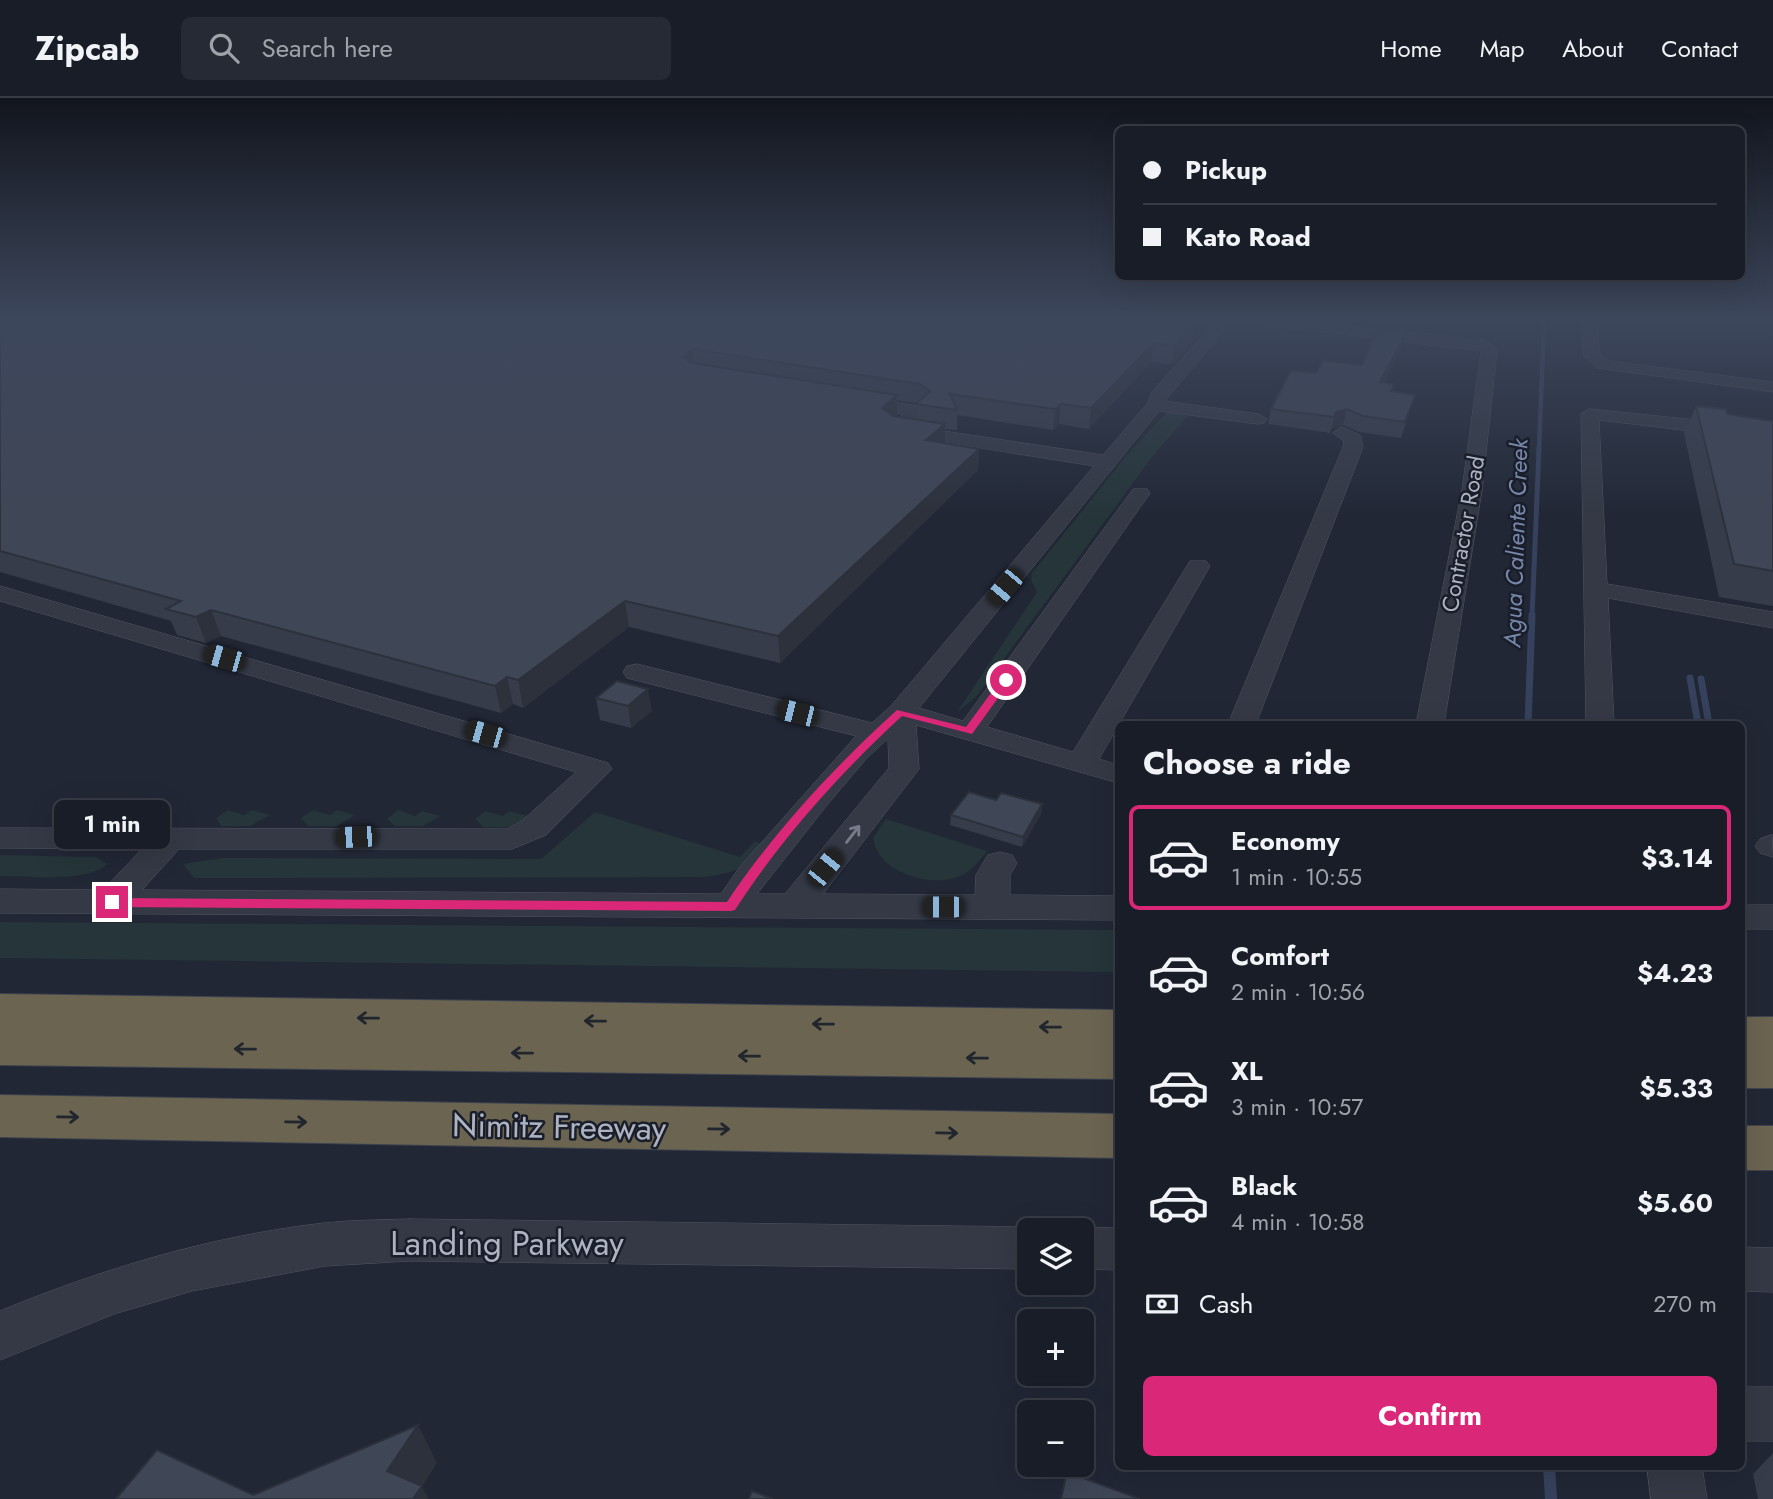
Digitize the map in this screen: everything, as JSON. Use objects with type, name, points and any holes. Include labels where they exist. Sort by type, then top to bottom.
[{"type":"highway","points":[[0,1012],[1115,1028]]},
{"type":"highway","points":[[1745,1036],[1773,1036]]},
{"type":"highway","points":[[0,1046],[1115,1060]]},
{"type":"highway","points":[[1745,1068],[1773,1068]]},
{"type":"highway","name":"Nimitz Freeway","points":[[0,1116],[1115,1136]]},
{"type":"highway","points":[[1745,1148],[1773,1148]]},
{"type":"street","points":[[731,906],[751,876],[855,753],[901,712],[1109,462],[1166,386]]},
{"type":"street","name":"Contractor Road","points":[[1431,721],[1472,491],[1486,386]]},
{"type":"street","points":[[839,398],[918,411],[894,429],[1109,462]]},
{"type":"street","points":[[1154,405],[1258,419]]},
{"type":"street","points":[[1600,721],[1590,414],[1715,428],[1773,442]]},
{"type":"street","points":[[1243,721],[1353,447],[1353,439],[1342,433]]},
{"type":"street","points":[[969,732],[1140,493]]},
{"type":"street","points":[[1080,764],[1100,735],[1198,566]]},
{"type":"street","points":[[1596,589],[1773,620]]},
{"type":"street","points":[[0,593],[597,769],[534,828],[512,839],[0,838]]},
{"type":"street","points":[[637,672],[877,733]]},
{"type":"street","points":[[901,712],[1115,773]]},
{"type":"street","points":[[795,906],[904,769],[901,712]]},
{"type":"street","points":[[112,902],[169,839]]},
{"type":"street","points":[[992,907],[993,875],[1000,863]]},
{"type":"street","points":[[0,901],[1115,908]]},
{"type":"street","points":[[1745,917],[1773,917]]},
{"type":"street","name":"Landing Parkway","points":[[0,1336],[40,1318],[138,1283],[227,1259],[316,1245],[409,1240],[1017,1248]]},
{"type":"street","points":[[1094,1248],[1115,1249]]},
{"type":"street","points":[[1745,1269],[1773,1270]]},
{"type":"street","points":[[1745,1414],[1773,1414]]},
{"type":"street","points":[[1675,1470],[1679,1499]]},
{"type":"shaded area","points":[[1168,411],[1188,416],[1155,453],[976,697],[957,712],[1037,592],[1031,580],[1032,573],[1131,450]]},
{"type":"shaded area","points":[[228,810],[244,815],[252,810],[270,815],[250,826],[221,826],[216,818]]},
{"type":"shaded area","points":[[313,810],[330,815],[337,810],[355,815],[337,826],[308,826],[301,818]]},
{"type":"shaded area","points":[[398,810],[415,816],[422,811],[441,816],[423,826],[395,826],[387,819]]},
{"type":"shaded area","points":[[485,811],[503,816],[509,811],[528,816],[513,825],[483,827],[475,819]]},
{"type":"shaded area","points":[[595,812],[740,857],[755,841],[761,844],[750,860],[738,869],[704,877],[194,878],[183,864],[222,858],[541,859]]},
{"type":"shaded area","points":[[886,819],[987,851],[971,869],[958,877],[933,880],[906,874],[884,860],[877,850],[873,838]]},
{"type":"shaded area","points":[[0,855],[96,857],[107,864],[98,870],[72,876],[0,876]]},
{"type":"shaded area","points":[[0,922],[1115,930],[1115,972],[0,958]]},
{"type":"building","points":[[0,386],[842,386],[897,395],[882,408],[893,416],[945,424],[926,440],[979,449],[778,636],[625,601],[518,680],[507,677],[495,686],[211,610],[196,617],[166,609],[181,601],[0,551]]},
{"type":"building","points":[[923,386],[1112,386],[1091,408],[1061,404],[1055,409],[950,394],[957,410],[916,404],[930,391]]},
{"type":"building","points":[[1283,386],[1393,386],[1391,391],[1415,395],[1405,422],[1363,416],[1347,409],[1336,412],[1334,417],[1271,409]]},
{"type":"building","points":[[1696,406],[1726,409],[1728,414],[1773,421],[1773,571],[1734,564]]},
{"type":"building","points":[[617,681],[648,689],[628,706],[596,698]]},
{"type":"building","points":[[969,792],[996,800],[1001,793],[1042,804],[1023,837],[951,815]]},
{"type":"building","points":[[418,1425],[387,1471],[422,1486],[413,1499],[116,1499],[157,1450],[253,1495]]},
{"type":"building","points":[[1066,1477],[1081,1477],[1140,1499],[1061,1499]]},
{"type":"building","points":[[752,1491],[773,1499],[749,1499]]},
{"type":"waterway","name":"Agua Caliente Creek","points":[[1539,450],[1541,386]]},
{"type":"waterway","name":"Agua Caliente Creek","points":[[1532,617],[1539,448]]},
{"type":"waterway","name":"Agua Caliente Creek","points":[[1528,721],[1532,615]]},
{"type":"waterway","points":[[1690,678],[1697,721]]},
{"type":"waterway","points":[[1701,679],[1708,721]]},
{"type":"waterway","name":"Agua Caliente Creek","points":[[1549,1470],[1551,1499]]},
{"type":"route","points":[[112,902],[731,906],[751,876],[855,753],[901,712],[969,732],[1006,680]]}]
